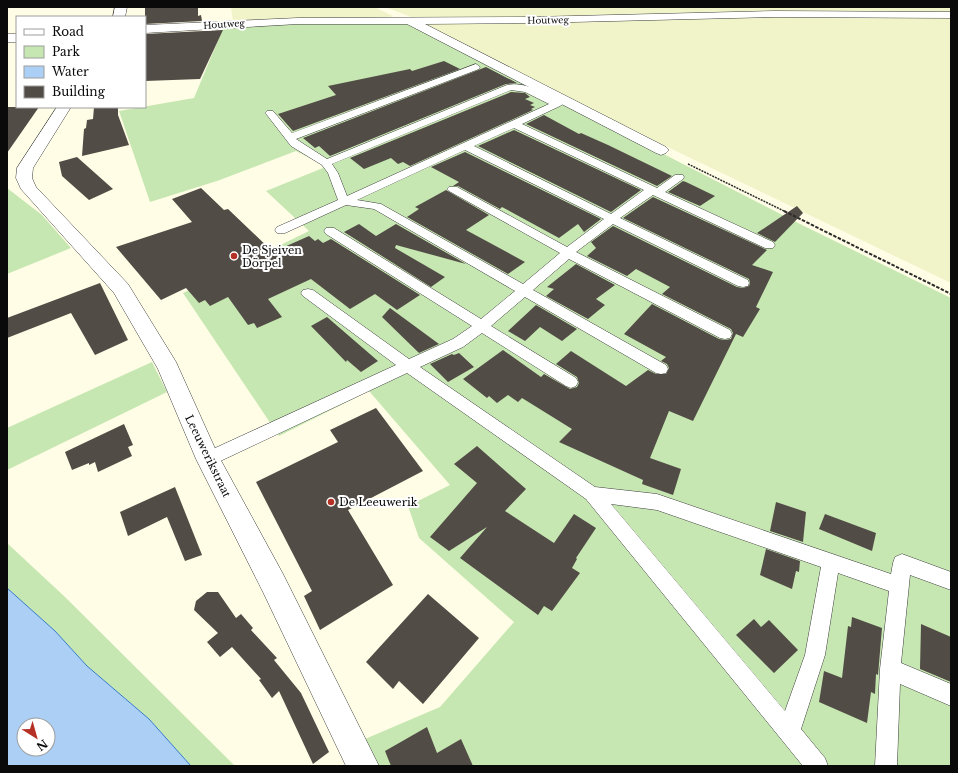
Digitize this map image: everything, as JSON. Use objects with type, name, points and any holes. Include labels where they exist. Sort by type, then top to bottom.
[{"type":"street","name":"Houtweg","points":[[146,30],[281,21],[533,20],[774,14],[951,15]]},
{"type":"street","points":[[406,20],[560,102],[662,150]]},
{"type":"street","name":"Leeuwerikstraat","points":[[63,108],[19,168],[29,189],[121,289],[168,368],[208,459],[273,583],[363,766]]},
{"type":"lane","points":[[289,138],[476,66]]},
{"type":"lane","points":[[326,163],[510,87],[520,87],[530,90],[560,102]]},
{"type":"lane","points":[[281,230],[560,102]]},
{"type":"lane","points":[[270,113],[289,138],[304,150],[326,163],[333,173],[344,202]]},
{"type":"lane","points":[[514,124],[769,245]]},
{"type":"lane","points":[[466,146],[743,283]]},
{"type":"lane","points":[[208,459],[458,343],[482,327],[568,253],[611,219],[654,191],[679,178]]},
{"type":"lane","points":[[453,189],[568,253],[725,334]]},
{"type":"lane","points":[[344,202],[377,206],[661,368]]},
{"type":"lane","points":[[330,231],[571,382]]},
{"type":"lane","points":[[308,293],[409,367],[592,494],[817,766]]},
{"type":"lane","points":[[592,494],[657,502],[900,586]]},
{"type":"lane","points":[[789,731],[815,655],[831,562]]},
{"type":"lane","points":[[886,766],[890,669],[902,563],[951,581]]},
{"type":"lane","points":[[890,669],[951,695]]},
{"type":"path","points":[[662,150],[951,294]]},
{"type":"green space","points":[[231,7],[374,7],[393,16],[387,18],[289,18],[233,21]]},
{"type":"green space","points":[[385,7],[951,7],[951,13],[546,18],[414,18]]},
{"type":"green space","points":[[766,16],[951,17],[951,283],[676,151],[453,41],[423,24]]},
{"type":"green space","points":[[406,22],[798,223],[951,298],[951,766],[378,766],[365,739],[440,707],[514,622],[419,538],[408,506],[450,485],[369,391],[279,436],[183,293],[309,231],[266,191],[323,168],[321,164],[296,151],[217,181],[150,202],[119,111],[146,108],[146,106],[194,98],[224,26],[258,24]]},
{"type":"green space","points":[[7,188],[42,215],[71,248],[7,274]]},
{"type":"green space","points":[[152,362],[167,392],[7,470],[7,428]]},
{"type":"green space","points":[[7,543],[65,597],[235,766],[191,766],[149,719],[87,666],[55,631],[7,588]]},
{"type":"water","points":[[7,588],[55,631],[87,666],[149,719],[191,766],[7,766]]},
{"type":"building","points":[[145,7],[198,7],[198,16],[201,15],[202,21],[146,24]]},
{"type":"building","points":[[223,30],[200,79],[146,81],[146,34]]},
{"type":"building","points":[[444,61],[460,69],[293,131],[278,114],[336,95],[328,86],[410,69],[412,71]]},
{"type":"building","points":[[486,67],[517,83],[506,84],[330,156],[319,146],[315,148],[303,138]]},
{"type":"building","points":[[511,92],[525,93],[530,97],[525,99],[534,103],[530,105],[535,107],[531,109],[533,110],[410,166],[403,162],[398,164],[391,158],[364,169],[350,158]]},
{"type":"building","points":[[7,107],[38,108],[7,153]]},
{"type":"building","points":[[94,108],[118,108],[118,115],[129,145],[82,156],[84,129],[86,128],[87,120],[93,119]]},
{"type":"building","points":[[544,115],[579,134],[581,133],[608,145],[672,176],[657,186],[526,124]]},
{"type":"building","points":[[514,130],[641,190],[611,212],[478,146]]},
{"type":"building","points":[[465,152],[601,219],[584,232],[578,224],[559,238],[502,207],[500,209],[458,186],[453,186],[459,182],[431,167]]},
{"type":"building","points":[[77,157],[113,189],[89,200],[62,176],[59,162]]},
{"type":"building","points":[[683,181],[715,196],[700,206],[668,192]]},
{"type":"building","points":[[201,188],[224,210],[228,209],[273,252],[309,236],[315,241],[318,239],[323,243],[331,239],[420,295],[397,310],[375,294],[350,309],[311,279],[268,299],[282,317],[257,328],[254,323],[248,325],[228,297],[210,306],[205,300],[199,303],[186,288],[161,300],[116,247],[192,222],[172,199]]},
{"type":"building","points":[[446,190],[489,215],[466,230],[525,262],[508,274],[407,217],[419,209],[415,207]]},
{"type":"building","points":[[653,197],[767,250],[752,265],[773,272],[756,307],[760,309],[743,337],[736,334],[693,421],[669,411],[650,458],[681,469],[673,495],[642,484],[643,480],[559,442],[572,429],[522,398],[518,402],[508,395],[497,403],[489,396],[487,398],[463,379],[503,350],[541,377],[544,374],[570,389],[577,387],[579,383],[577,377],[556,364],[571,351],[626,386],[648,370],[656,374],[666,374],[669,368],[667,364],[661,361],[666,357],[624,334],[652,304],[719,339],[731,339],[733,333],[731,329],[662,294],[670,287],[636,269],[627,276],[587,256],[596,248],[591,242],[613,226],[737,287],[743,288],[749,286],[749,279],[623,218]]},
{"type":"building","points":[[797,206],[803,213],[775,242],[757,233]]},
{"type":"building","points":[[359,224],[376,236],[396,224],[466,264],[396,245],[395,248],[445,277],[431,287],[344,232]]},
{"type":"building","points":[[576,264],[615,285],[596,299],[605,305],[588,319],[546,296],[554,289],[547,287]]},
{"type":"building","points":[[100,283],[128,340],[95,355],[71,313],[7,338],[7,318]]},
{"type":"building","points":[[536,305],[577,329],[562,341],[540,327],[525,341],[508,331]]},
{"type":"building","points":[[390,308],[439,344],[419,353],[382,317]]},
{"type":"building","points":[[327,317],[378,361],[361,372],[347,360],[346,362],[311,326]]},
{"type":"building","points":[[459,353],[474,367],[448,382],[430,364],[452,354],[454,355]]},
{"type":"building","points":[[376,408],[423,471],[348,510],[393,585],[320,630],[304,596],[312,591],[256,482],[338,442],[330,430]]},
{"type":"building","points":[[124,424],[133,445],[128,447],[132,456],[98,472],[95,462],[72,470],[65,452]]},
{"type":"building","points":[[477,446],[526,489],[505,511],[554,543],[574,514],[596,528],[576,558],[577,559],[572,568],[580,573],[552,611],[544,606],[538,615],[460,558],[487,527],[449,551],[430,537],[477,483],[454,464]]},
{"type":"building","points":[[175,487],[202,555],[185,561],[167,517],[128,536],[120,512]]},
{"type":"building","points":[[776,502],[806,512],[803,542],[770,531]]},
{"type":"building","points":[[825,514],[876,533],[872,551],[819,529]]},
{"type":"building","points":[[766,549],[800,561],[799,572],[796,571],[792,589],[760,575]]},
{"type":"building","points":[[207,592],[218,592],[236,618],[241,614],[253,628],[251,630],[277,658],[274,660],[301,693],[329,752],[313,764],[279,691],[272,698],[259,680],[261,679],[232,647],[220,657],[207,642],[218,633],[194,610],[196,601]]},
{"type":"building","points":[[428,594],[479,638],[423,704],[399,681],[393,689],[366,662]]},
{"type":"building","points":[[852,617],[882,628],[875,694],[871,692],[867,723],[819,702],[824,671],[842,678],[848,626],[851,627]]},
{"type":"building","points":[[754,619],[761,627],[769,620],[798,650],[774,673],[736,635]]},
{"type":"building","points":[[921,624],[951,637],[951,682],[920,669]]},
{"type":"building","points":[[427,727],[437,753],[461,739],[473,766],[391,766],[385,751]]},
{"type":"place","name":"De Sjeiven Dörpel","points":[[234,256]]},
{"type":"place","name":"De Leeuwerik","points":[[331,502]]}]
